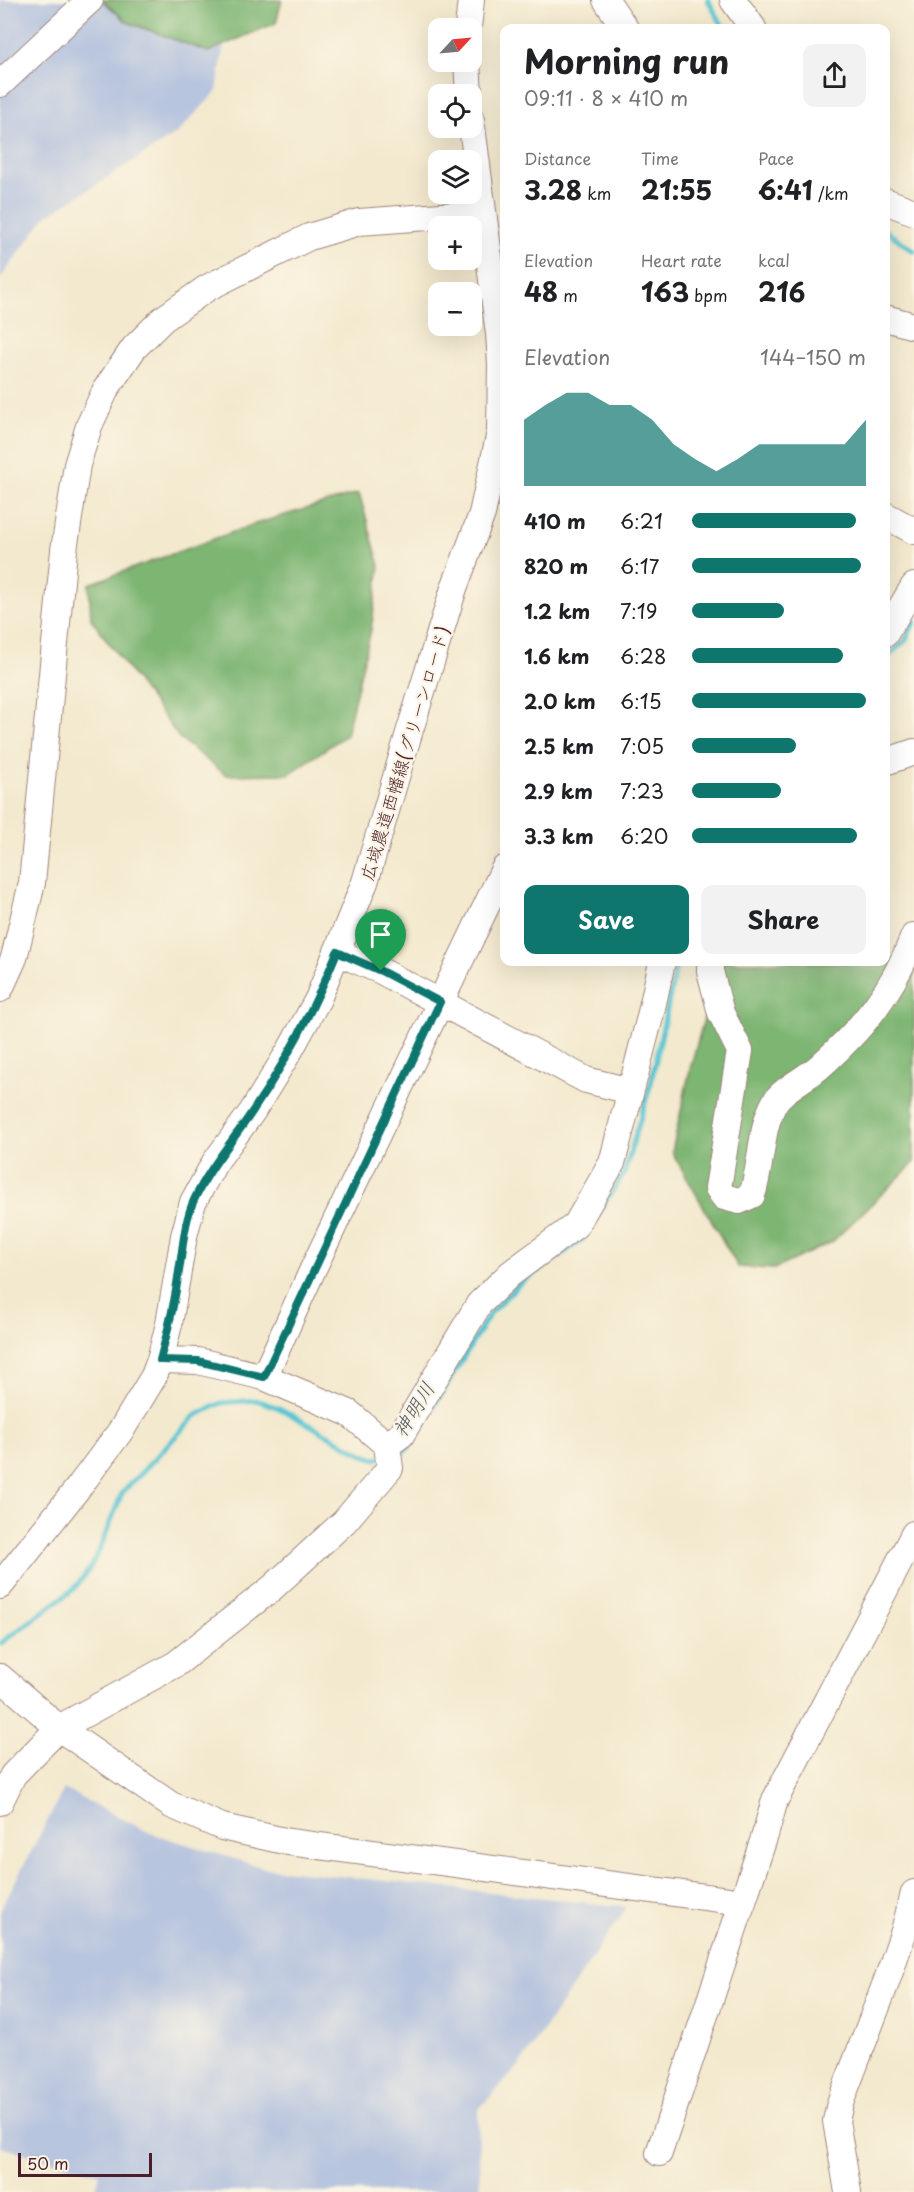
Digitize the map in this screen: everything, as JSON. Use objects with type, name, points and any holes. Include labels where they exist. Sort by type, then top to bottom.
[{"type":"street","points":[[0,84],[90,0]]},
{"type":"street","points":[[469,18],[471,0]]},
{"type":"street","points":[[606,0],[622,24]]},
{"type":"street","points":[[733,0],[750,24]]},
{"type":"street","name":"広域農道西幡線(グリーンロード)","points":[[473,138],[500,327]]},
{"type":"street","points":[[890,203],[914,212]]},
{"type":"street","points":[[0,989],[14,958],[32,883],[64,549],[77,465],[89,426],[106,390],[134,348],[163,319],[207,288],[309,237],[359,222],[483,213]]},
{"type":"street","points":[[890,319],[914,326]]},
{"type":"street","name":"広域農道西幡線(グリーンロード)","points":[[0,1586],[122,1429],[154,1376],[169,1324],[184,1236],[193,1202],[215,1162],[252,1112],[318,999],[365,882],[447,610],[482,514],[500,432]]},
{"type":"street","points":[[890,518],[914,531]]},
{"type":"street","points":[[890,626],[914,586]]},
{"type":"street","points":[[890,760],[914,752]]},
{"type":"street","points":[[264,1377],[500,877]]},
{"type":"street","points":[[710,966],[721,1013],[740,1051],[718,1188],[724,1197],[739,1201],[752,1195],[758,1179],[768,1117],[776,1100],[816,1070],[854,1034],[883,999],[903,963],[914,936]]},
{"type":"street","points":[[337,952],[381,971],[586,1080],[630,1091]]},
{"type":"street","points":[[0,1802],[13,1775],[59,1728],[176,1664],[272,1588],[344,1522],[388,1457],[479,1304],[510,1274],[576,1225],[612,1163],[661,966]]},
{"type":"street","points":[[160,1360],[198,1361],[264,1377],[349,1413],[388,1457]]},
{"type":"street","points":[[659,2152],[775,1800],[914,1534]]},
{"type":"street","points":[[0,1677],[59,1728],[171,1805],[222,1827],[289,1842],[743,1902]]},
{"type":"street","points":[[848,2192],[837,2121],[840,2103],[887,1980],[914,1893]]},
{"type":"shaded area","points":[[0,0],[226,0],[229,8],[217,91],[176,134],[45,217],[0,279]]},
{"type":"shaded area","points":[[64,1789],[150,1833],[264,1868],[627,1907],[519,2066],[478,2110],[480,2192],[95,2192],[100,2174],[0,2147],[0,1910]]},
{"type":"green space","points":[[102,0],[282,0],[276,23],[208,52],[127,22]]},
{"type":"green space","points":[[359,493],[380,566],[371,630],[346,735],[289,774],[226,775],[180,739],[91,619],[89,584],[255,524]]},
{"type":"green space","points":[[890,959],[914,960],[914,1163],[832,1242],[774,1269],[738,1267],[672,1152],[691,1065],[719,966],[890,966]]},
{"type":"waterway","points":[[708,0],[722,24]]},
{"type":"waterway","points":[[890,234],[914,251]]},
{"type":"waterway","name":"神明川","points":[[890,654],[905,641],[914,622]]},
{"type":"waterway","name":"神明川","points":[[396,1455],[409,1448],[491,1312],[519,1284],[581,1241],[624,1173],[651,1083],[676,966]]},
{"type":"waterway","name":"神明川","points":[[1,1643],[74,1589],[88,1571],[99,1551],[122,1493],[195,1416],[221,1403],[256,1400],[279,1408],[364,1455],[380,1458]]},
{"type":"route","points":[[337,952],[381,971],[440,1002],[264,1377],[198,1361],[160,1360],[179,1273],[184,1236],[193,1202],[215,1162],[252,1112],[290,1050],[318,999],[337,952]]}]
